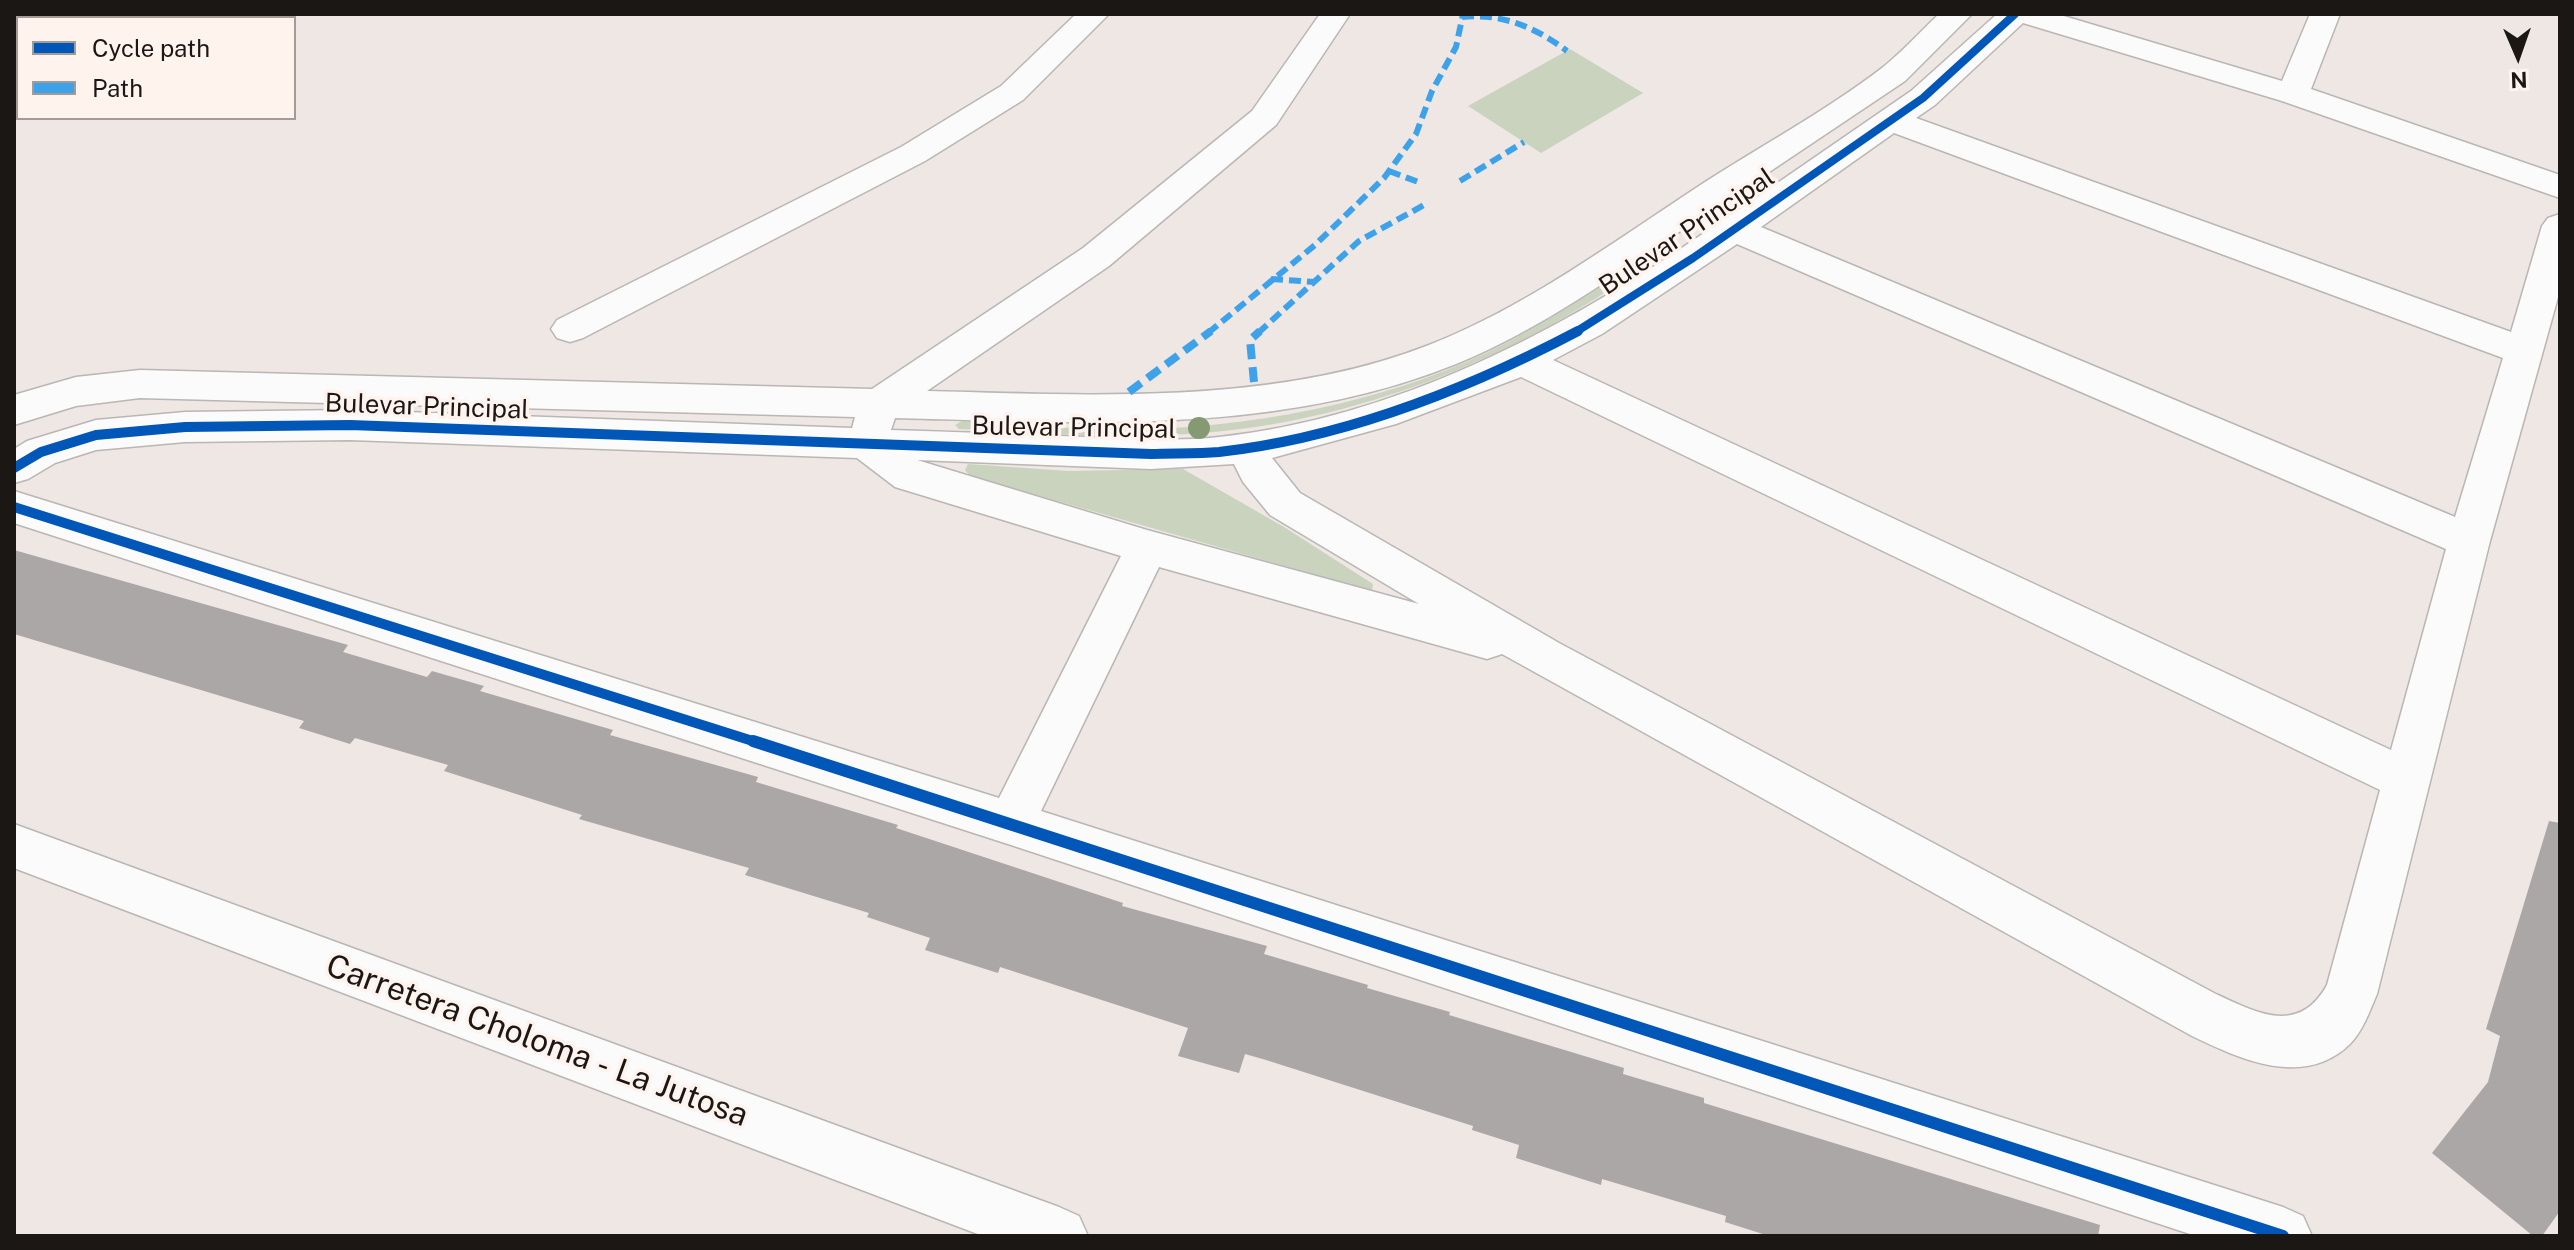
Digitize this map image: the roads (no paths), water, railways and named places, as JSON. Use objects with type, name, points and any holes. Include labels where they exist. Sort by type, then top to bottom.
[{"type":"street","points":[[570,329],[913,154],[1012,93],[1094,14]]},
{"type":"street","points":[[1335,14],[1264,118],[1096,257],[880,403],[866,444],[909,476],[1147,547],[1543,656]]},
{"type":"street","name":"Bulevar Principal","points":[[14,411],[42,398],[90,387],[140,384],[1117,410],[1272,398],[1344,384],[1403,369],[1511,323],[1894,74],[1957,14]]},
{"type":"street","name":"Bulevar Principal","points":[[14,468],[41,452],[96,435],[185,427],[350,425],[1151,454],[1217,452],[1288,441],[1457,389],[1521,361],[1589,325],[1923,98],[2015,14]]},
{"type":"street","points":[[2024,14],[2293,94],[2560,187]]},
{"type":"street","points":[[2293,94],[2325,14]]},
{"type":"street","points":[[1889,120],[2524,351]]},
{"type":"street","points":[[1690,209],[1732,230],[2469,541]]},
{"type":"street","points":[[1247,447],[1257,471],[1285,504],[1543,656],[2195,1011],[2247,1036],[2299,1042],[2331,1027],[2351,994],[2469,541],[2560,226]]},
{"type":"street","points":[[1521,361],[2406,779]]},
{"type":"street","points":[[14,507],[1011,823],[2283,1236]]},
{"type":"street","points":[[1011,823],[1147,547]]},
{"type":"street","name":"Carretera Choloma - La Jutosa","points":[[14,846],[1059,1236]]}]
